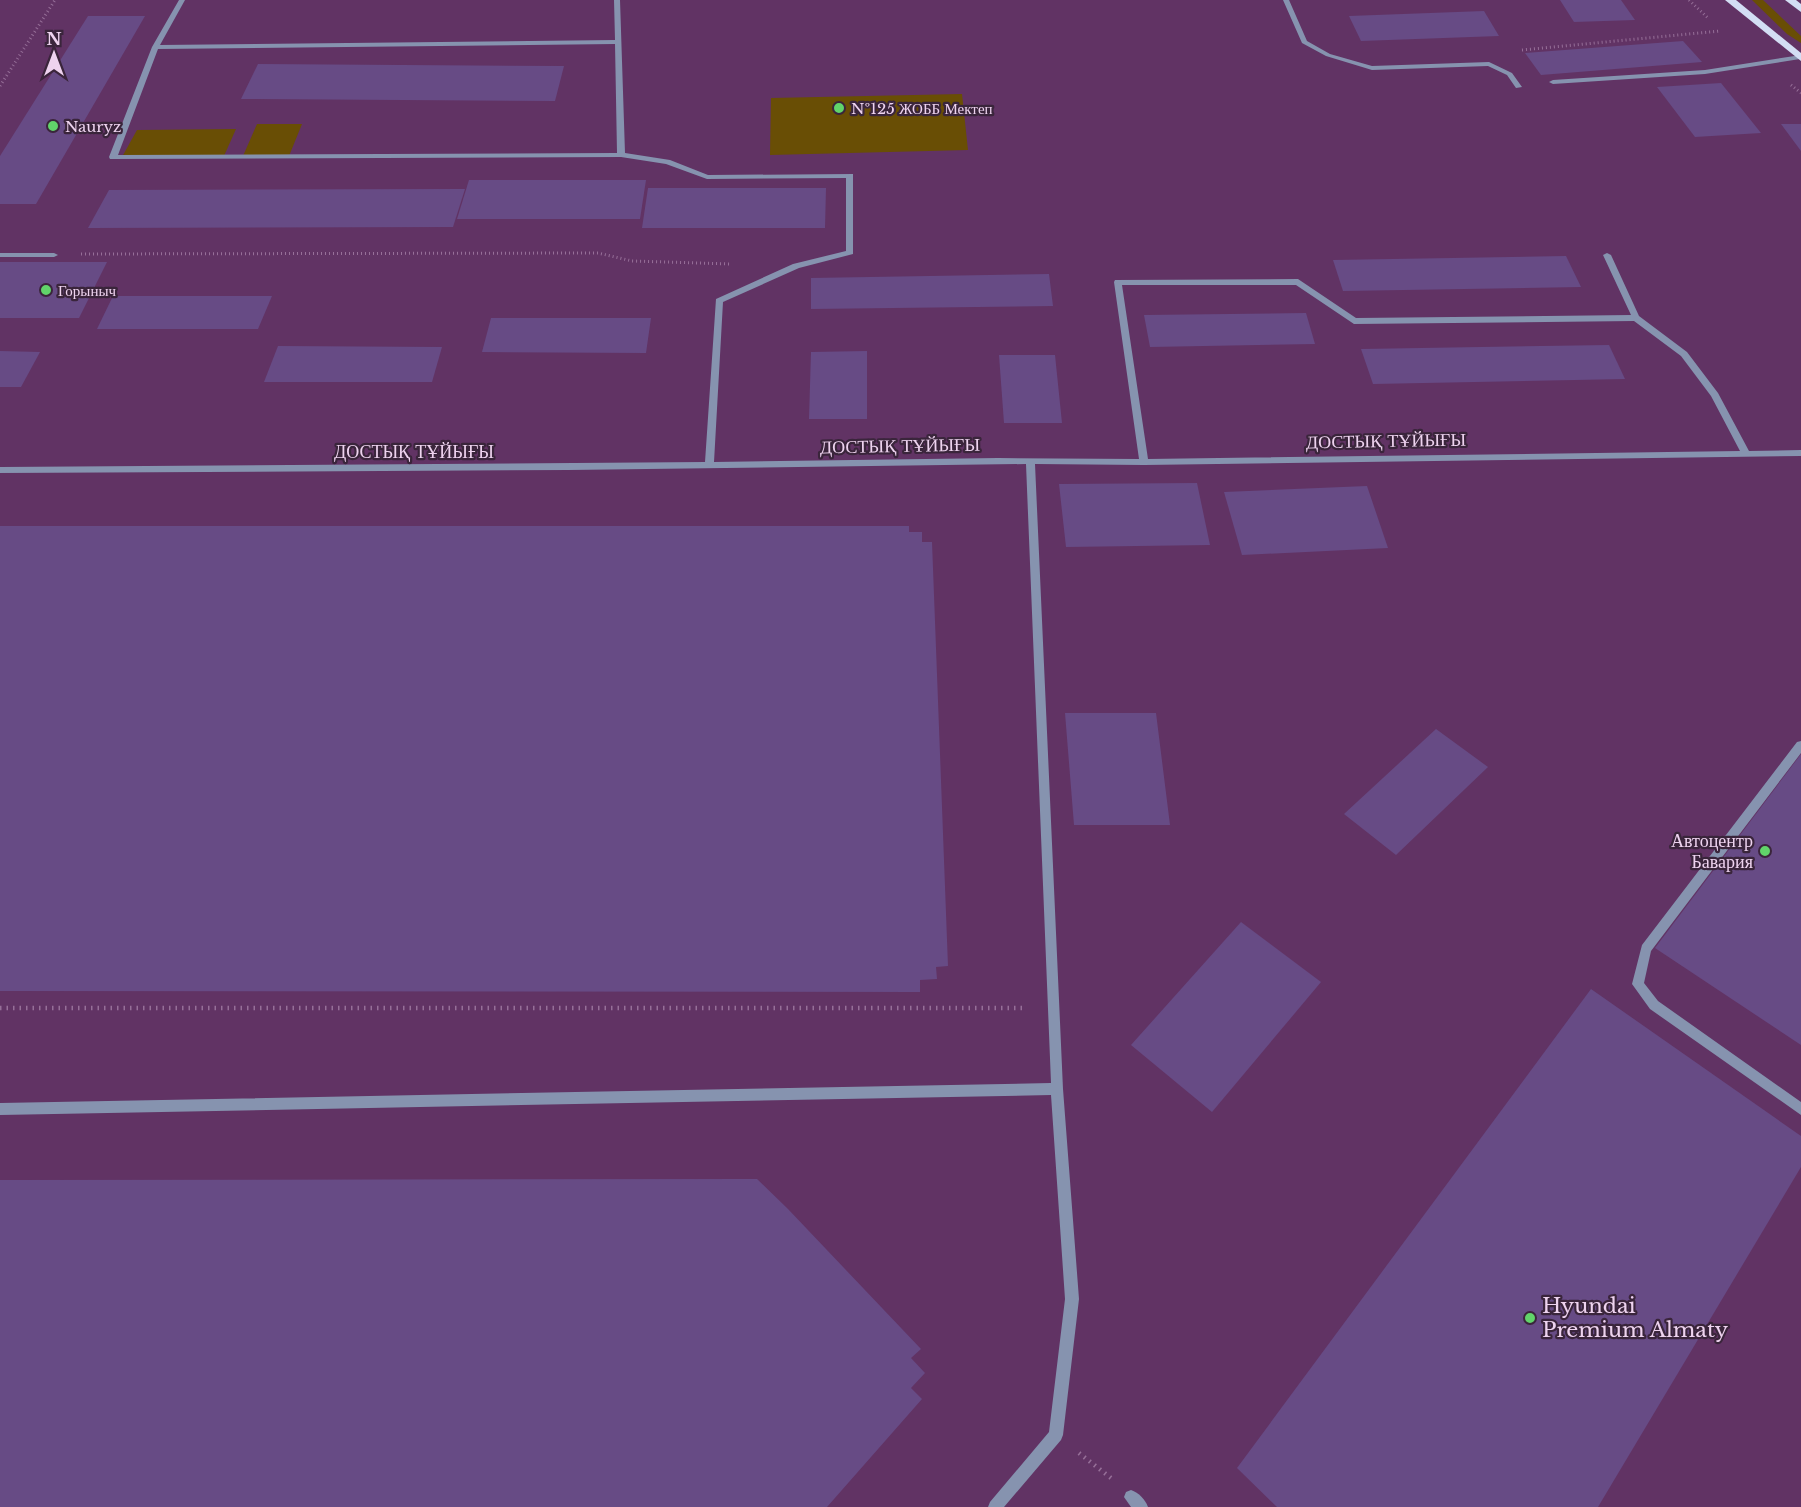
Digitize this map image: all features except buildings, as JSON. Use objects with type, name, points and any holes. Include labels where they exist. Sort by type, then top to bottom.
[{"type":"main road","points":[[1730,0],[1800,57]]},
{"type":"main road","points":[[1790,0],[1801,8]]},
{"type":"street","points":[[182,0],[155,47],[112,157],[621,155],[667,162],[707,177],[850,176],[850,252],[796,266],[720,301],[709,465]]},
{"type":"street","points":[[617,0],[621,155]]},
{"type":"street","points":[[1286,0],[1304,42],[1328,55],[1372,68],[1489,64],[1510,74],[1518,87]]},
{"type":"street","points":[[155,47],[618,42]]},
{"type":"street","points":[[1553,81],[1705,72],[1800,57]]},
{"type":"street","points":[[0,255],[54,255]]},
{"type":"street","points":[[1607,255],[1636,318],[1683,354],[1715,395],[1745,452]]},
{"type":"street","points":[[1144,462],[1118,282],[1298,282],[1354,321],[1636,318]]},
{"type":"street","name":"ДОСТЫҚ ТҰЙЫҒЫ","points":[[0,470],[1144,462],[1801,453]]},
{"type":"street","points":[[995,1507],[1056,1436],[1072,1299],[1057,1089],[1030,461]]},
{"type":"street","points":[[1801,745],[1646,949],[1638,984],[1654,1005],[1801,1109]]},
{"type":"street","points":[[0,1108],[1057,1089]]},
{"type":"path","points":[[0,86],[55,0]]},
{"type":"path","points":[[1489,64],[1511,51],[1720,31]]},
{"type":"path","points":[[54,255],[597,253],[632,261],[737,264]]},
{"type":"path","points":[[0,1008],[1053,1008]]},
{"type":"path","points":[[1056,1436],[1113,1480],[1136,1502]]},
{"type":"shaded area","points":[[1752,0],[1763,0],[1801,36],[1801,43],[1787,34]]},
{"type":"shaded area","points":[[962,94],[968,150],[770,155],[771,98]]},
{"type":"shaded area","points":[[257,124],[302,124],[289,156],[243,156]]},
{"type":"shaded area","points":[[236,129],[224,156],[122,157],[137,130]]},
{"type":"place","name":"№125 ЖОББ Мектеп","points":[[839,108]]},
{"type":"place","name":"Nauryz","points":[[53,126]]},
{"type":"place","name":"Горыныч","points":[[46,290]]},
{"type":"place","name":"Автоцентр Бавария","points":[[1765,851]]},
{"type":"place","name":"Hyundai Premium Almaty","points":[[1530,1318]]}]
